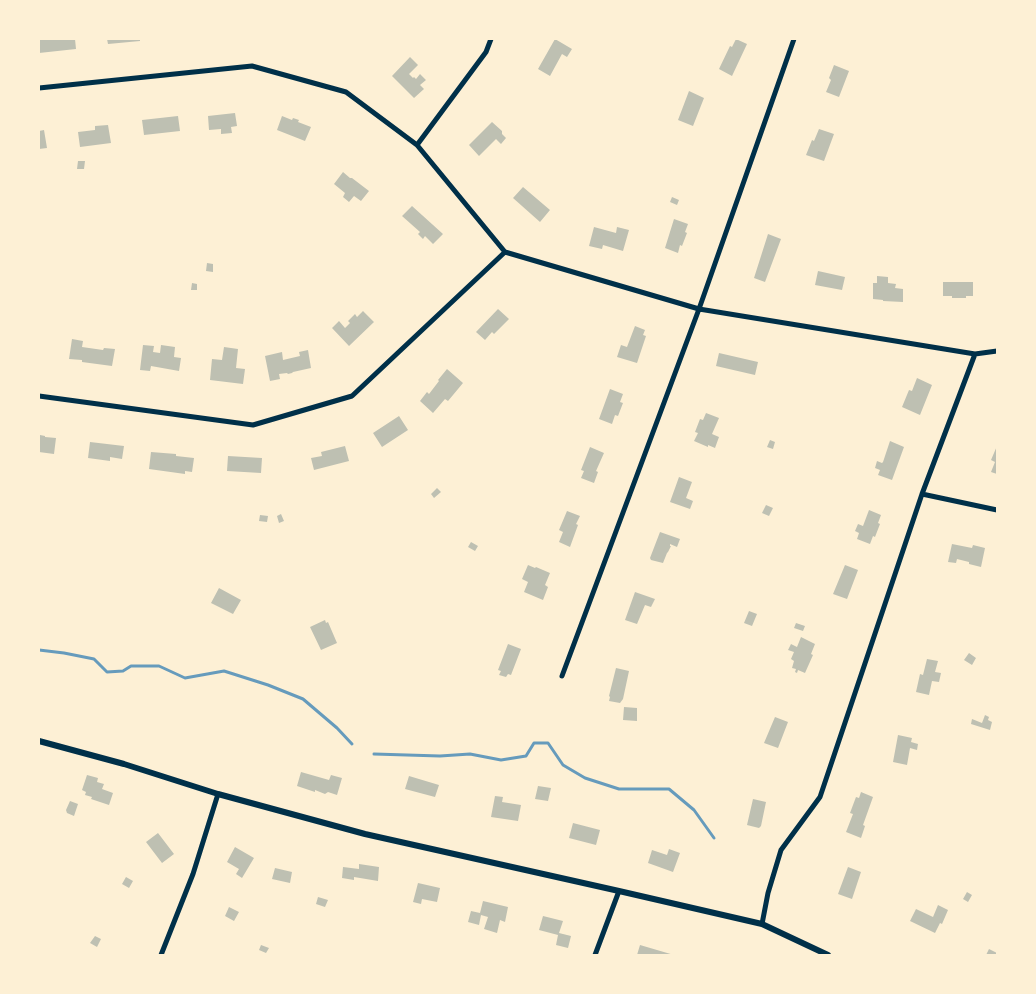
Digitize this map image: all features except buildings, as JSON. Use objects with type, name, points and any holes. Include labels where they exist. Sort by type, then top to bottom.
[{"type":"street","points":[[417,144],[486,52],[491,39]]},
{"type":"street","points":[[562,676],[699,309],[794,39]]},
{"type":"street","points":[[39,88],[252,66],[346,92],[417,144],[505,252],[699,309],[975,354],[997,351]]},
{"type":"street","points":[[39,396],[253,425],[352,396],[505,252]]},
{"type":"street","points":[[762,924],[768,893],[781,850],[820,797],[922,494],[975,354]]},
{"type":"street","points":[[922,494],[997,510]]},
{"type":"street","points":[[39,740],[124,764],[218,794],[365,834],[762,924],[828,955]]},
{"type":"street","points":[[161,955],[193,874],[218,794]]},
{"type":"street","points":[[595,955],[619,891]]},
{"type":"waterway","points":[[39,650],[94,659],[107,672],[123,671],[131,666],[159,666],[185,678],[224,671],[268,685],[303,699],[337,728],[352,744]]},
{"type":"waterway","points":[[374,754],[440,756],[470,754],[501,760],[526,756],[534,743],[548,743],[563,765],[585,778],[619,789],[669,789],[694,810],[714,838]]}]
